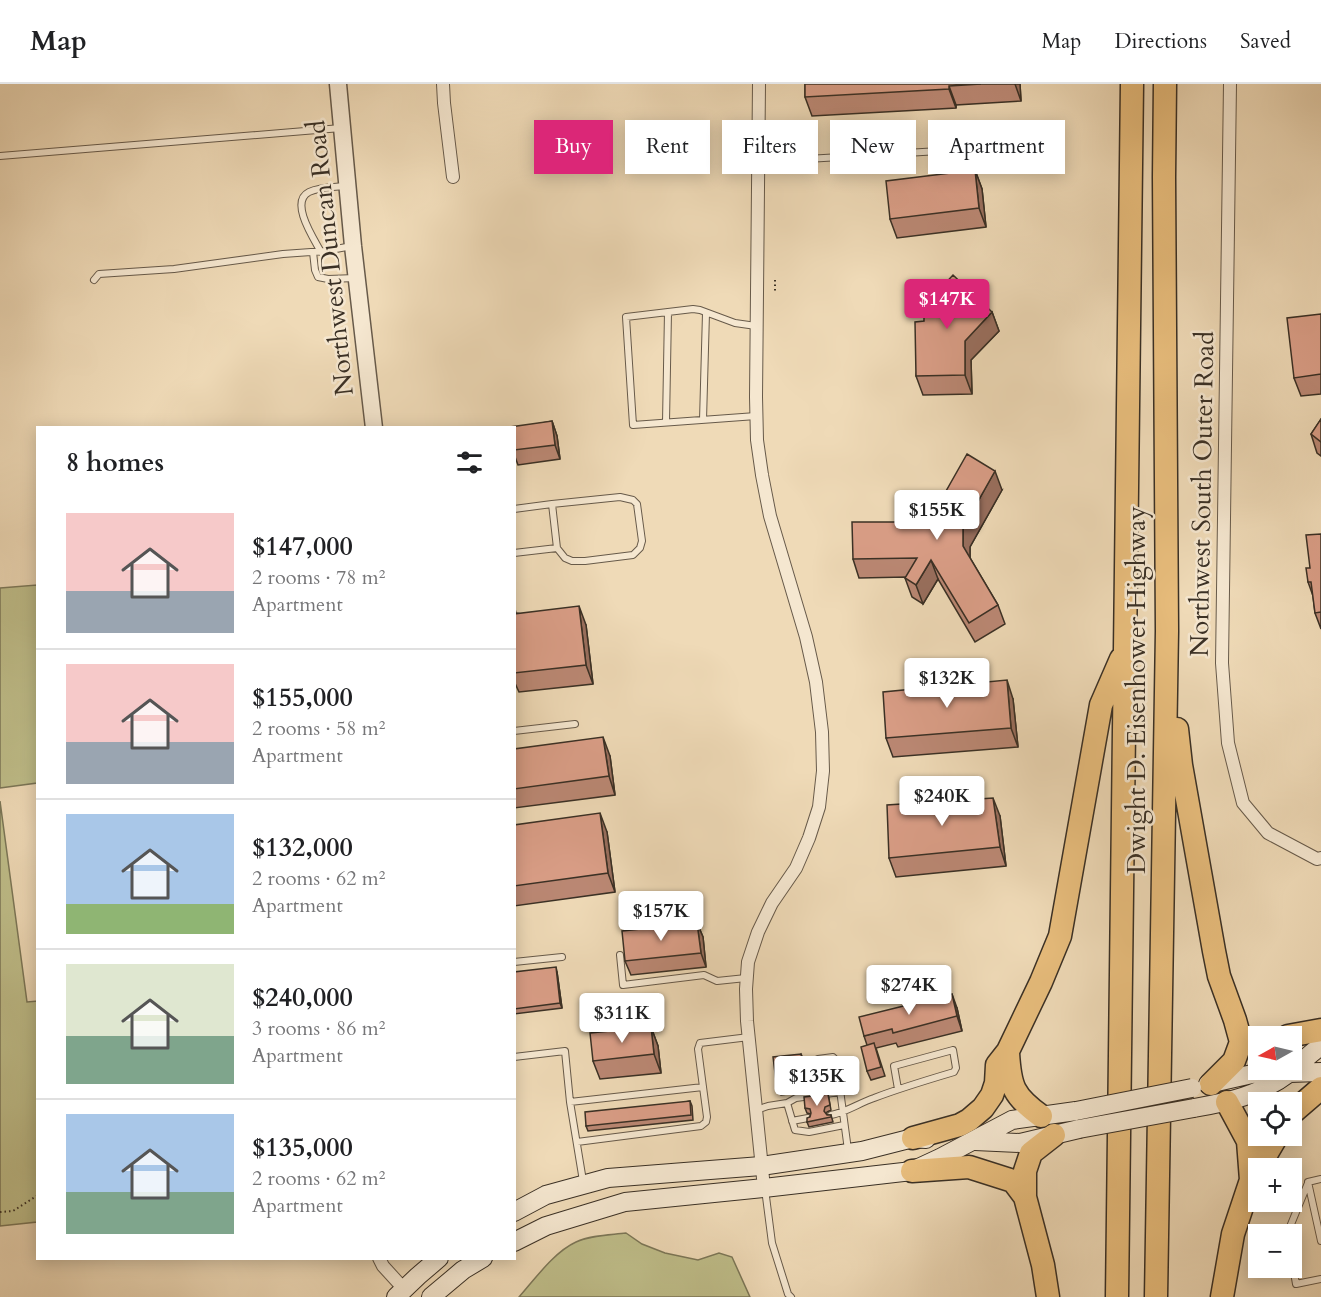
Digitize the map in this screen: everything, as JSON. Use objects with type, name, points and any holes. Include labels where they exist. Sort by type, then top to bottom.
[{"type":"highway","name":"Dwight D. Eisenhower Highway","points":[[1118,1297],[1132,84]]},
{"type":"highway","name":"Dwight D. Eisenhower Highway","points":[[1156,1297],[1167,631],[1165,84]]},
{"type":"highway","points":[[1167,631],[1181,765],[1203,893],[1219,976],[1241,1042],[1234,1061],[1201,1086]]},
{"type":"highway","points":[[913,1138],[960,1125],[983,1108],[992,1095],[996,1083],[997,1065],[1008,1051],[1041,982],[1060,936],[1101,705],[1125,649]]},
{"type":"highway","points":[[1235,1020],[1248,1034]]},
{"type":"highway","points":[[1302,1033],[1321,1030]]},
{"type":"highway","points":[[1008,1051],[1010,1076],[1015,1091],[1026,1106],[1041,1116]]},
{"type":"highway","points":[[1302,1104],[1321,1088]]},
{"type":"highway","points":[[1227,1102],[1248,1141],[1249,1158]]},
{"type":"highway","points":[[1048,1297],[1043,1265],[1025,1197],[1025,1171],[1031,1153],[1054,1135]]},
{"type":"highway","points":[[912,1171],[969,1167],[1013,1181],[1025,1197]]},
{"type":"highway","points":[[1222,1297],[1233,1234],[1248,1189]]},
{"type":"main road","points":[[1302,1060],[1321,1046]]},
{"type":"main road","points":[[1302,1073],[1321,1072]]},
{"type":"main road","points":[[516,1211],[546,1195],[608,1178],[761,1167],[848,1153],[913,1138],[1020,1143],[1054,1135],[1077,1120],[1248,1075]]},
{"type":"main road","points":[[516,1241],[546,1226],[625,1202],[912,1171],[1012,1120],[1041,1116],[1077,1120],[1194,1108],[1255,1094],[1277,1080]]},
{"type":"main road","points":[[400,1293],[437,1260]]},
{"type":"main road","points":[[431,1297],[463,1270],[480,1260]]},
{"type":"street","name":"Northwest Duncan Road","points":[[338,84],[353,246],[374,426]]},
{"type":"street","points":[[443,84],[453,177]]},
{"type":"street","points":[[759,84],[759,120]]},
{"type":"street","name":"Northwest South Outer Road","points":[[1230,84],[1222,663],[1228,743],[1243,803],[1268,833],[1317,859],[1321,858]]},
{"type":"street","points":[[758,174],[757,440],[770,516],[806,637],[816,682],[822,732],[823,771],[819,807],[809,838],[796,868],[772,903],[758,932],[748,962],[747,1021],[764,1188]]},
{"type":"street","points":[[380,1260],[400,1293]]},
{"type":"lane","points":[[0,156],[342,128]]},
{"type":"lane","points":[[818,158],[928,152]]},
{"type":"lane","points":[[321,252],[303,217],[302,196],[310,191],[347,185]]},
{"type":"lane","points":[[94,280],[99,274],[174,269],[284,254],[321,252],[353,246]]},
{"type":"lane","points":[[313,252],[318,277],[357,278]]},
{"type":"lane","points":[[756,326],[735,323],[693,309],[626,317],[633,425],[756,416]]},
{"type":"lane","points":[[666,422],[668,312]]},
{"type":"lane","points":[[703,420],[706,313]]},
{"type":"lane","points":[[516,509],[552,504],[620,497],[633,500],[638,504],[642,541],[640,548],[633,555],[585,561],[572,561],[565,558],[557,548],[552,504]]},
{"type":"lane","points":[[516,554],[557,548]]},
{"type":"lane","points":[[516,731],[575,724]]},
{"type":"lane","points":[[620,955],[623,985],[704,975],[717,981],[747,978]]},
{"type":"lane","points":[[516,962],[562,957]]},
{"type":"lane","points":[[577,1142],[701,1126],[706,1122],[707,1117],[698,1049],[700,1043],[749,1037]]},
{"type":"lane","points":[[831,1115],[843,1113],[860,1103],[898,1089],[954,1072],[956,1068],[953,1050],[894,1066],[898,1089]]},
{"type":"lane","points":[[516,1057],[565,1051],[570,1102],[584,1185]]},
{"type":"lane","points":[[813,1059],[833,1057],[836,1060],[848,1153]]},
{"type":"lane","points":[[570,1102],[703,1087]]},
{"type":"lane","points":[[756,1110],[787,1103],[796,1098],[840,1092]]},
{"type":"lane","points":[[787,1103],[795,1130],[808,1131],[844,1125]]},
{"type":"lane","points":[[792,1120],[808,1118]]},
{"type":"lane","points":[[1308,1182],[1321,1179]]},
{"type":"lane","points":[[1291,1224],[1308,1182]]},
{"type":"lane","points":[[1308,1182],[1321,1238]]},
{"type":"lane","points":[[764,1188],[772,1244],[788,1294],[791,1297]]},
{"type":"lane","points":[[1295,1278],[1296,1284],[1321,1279]]},
{"type":"path","points":[[775,280],[775,292]]},
{"type":"path","points":[[0,1212],[13,1211],[36,1196]]},
{"type":"shaded area","points":[[36,585],[36,783],[0,788],[0,588]]},
{"type":"shaded area","points":[[0,801],[27,1002],[36,1001],[36,1222],[0,1226]]},
{"type":"shaded area","points":[[626,1233],[642,1244],[665,1253],[698,1260],[719,1253],[732,1257],[750,1297],[519,1297],[545,1266],[568,1246],[588,1238]]},
{"type":"building","points":[[805,84],[981,84],[949,86],[949,89],[805,97]]},
{"type":"building","points":[[943,174],[975,174],[979,208],[890,219],[886,181]]},
{"type":"building","points":[[953,275],[992,312],[965,341],[965,375],[916,376],[915,322],[924,321],[924,306]]},
{"type":"building","points":[[1321,314],[1321,374],[1294,378],[1287,318]]},
{"type":"building","points":[[1321,419],[1321,442],[1311,434]]},
{"type":"building","points":[[552,421],[555,445],[516,450],[516,426]]},
{"type":"building","points":[[967,454],[995,471],[963,528],[963,546],[998,605],[969,623],[931,560],[916,585],[905,578],[917,558],[853,559],[852,522],[920,522],[933,514]]},
{"type":"building","points":[[1321,534],[1321,612],[1315,613],[1311,582],[1308,582],[1306,568],[1310,568],[1306,535]]},
{"type":"building","points":[[579,606],[586,665],[516,673],[516,614]]},
{"type":"building","points":[[1007,680],[1011,728],[886,738],[883,692]]},
{"type":"building","points":[[603,737],[609,776],[516,789],[516,749]]},
{"type":"building","points":[[993,798],[1000,847],[889,858],[887,805]]},
{"type":"building","points":[[600,813],[608,873],[516,886],[516,825]]},
{"type":"building","points":[[697,923],[701,953],[625,961],[622,931]]},
{"type":"building","points":[[556,967],[560,1003],[516,1009],[516,972]]},
{"type":"building","points":[[952,994],[957,1016],[893,1033],[892,1029],[864,1036],[859,1017]]},
{"type":"building","points":[[651,1027],[654,1054],[593,1061],[590,1033]]},
{"type":"building","points":[[874,1043],[881,1067],[867,1071],[861,1047]]},
{"type":"building","points":[[801,1054],[802,1060],[824,1057],[826,1074],[776,1081],[773,1057]]},
{"type":"building","points":[[828,1094],[830,1105],[825,1107],[824,1111],[831,1117],[807,1122],[811,1113],[810,1109],[805,1108],[804,1097]]},
{"type":"building","points":[[690,1101],[691,1115],[586,1126],[585,1112]]}]
